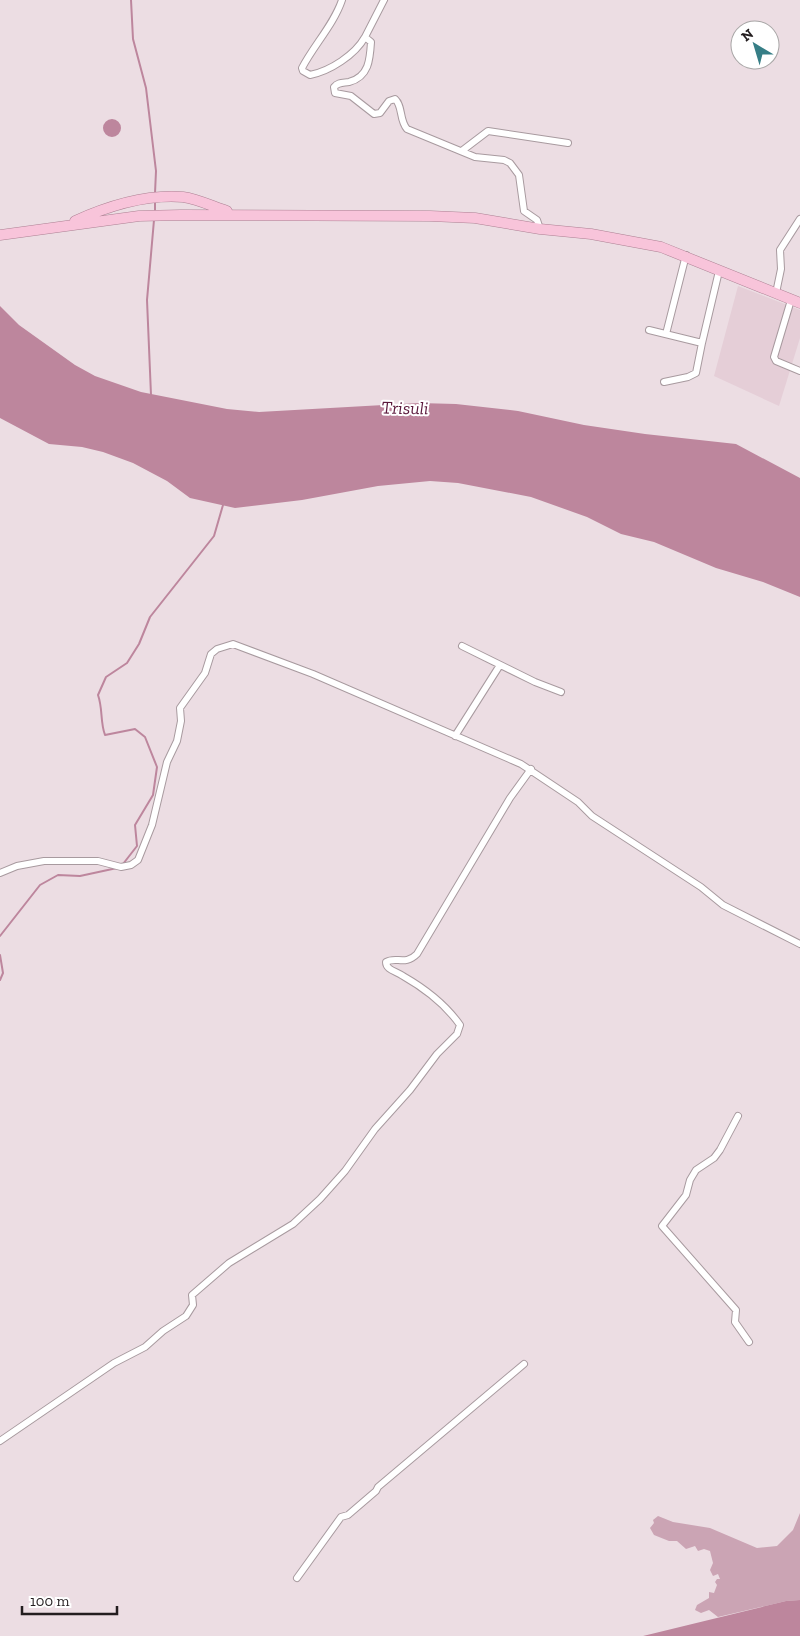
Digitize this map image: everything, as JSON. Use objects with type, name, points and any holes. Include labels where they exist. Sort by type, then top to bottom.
[{"type":"highway","points":[[68,225],[101,209],[139,200],[184,197],[238,214]]},
{"type":"highway","points":[[0,235],[139,216],[181,214],[475,218],[540,229],[633,240],[686,256],[796,301]]},
{"type":"street","points":[[342,0],[302,68],[303,71],[310,75],[322,71],[347,57],[358,48],[384,0]]},
{"type":"street","points":[[365,38],[371,42],[367,69],[357,79],[336,84],[334,88],[335,93],[351,96],[374,114],[380,113],[389,101],[395,98],[399,104],[403,125],[407,129],[463,150],[475,157],[504,160],[515,168],[521,184],[524,211],[537,220],[540,229]]},
{"type":"street","points":[[463,150],[488,131],[568,143]]},
{"type":"street","points":[[776,294],[781,269],[780,250],[800,219]]},
{"type":"street","points":[[666,334],[686,256]]},
{"type":"street","points":[[664,382],[688,377],[696,373],[719,271]]},
{"type":"street","points":[[796,301],[774,357],[776,361],[800,372]]},
{"type":"street","points":[[650,330],[702,343]]},
{"type":"street","points":[[0,873],[17,866],[44,861],[98,862],[120,867],[131,865],[138,860],[152,826],[169,756],[177,741],[181,721],[180,708],[205,673],[211,654],[227,645],[240,645],[300,669],[531,770],[578,802],[592,816],[701,887],[723,905],[800,944]]},
{"type":"street","points":[[462,646],[561,692]]},
{"type":"street","points":[[455,736],[500,664]]},
{"type":"street","points":[[0,1441],[114,1363],[145,1347],[163,1331],[186,1316],[193,1305],[192,1295],[229,1263],[293,1224],[332,1186],[375,1129],[410,1090],[437,1054],[457,1034],[460,1026],[447,1010],[418,985],[388,968],[386,962],[390,960],[405,962],[417,954],[510,798],[531,770]]},
{"type":"street","points":[[738,1116],[720,1150],[714,1158],[696,1170],[690,1180],[686,1195],[662,1226],[736,1310],[735,1322],[749,1342]]},
{"type":"street","points":[[297,1578],[341,1517],[348,1515],[376,1491],[378,1487],[524,1364]]},
{"type":"shaded area","points":[[738,286],[800,310],[800,338],[779,406],[714,376]]},
{"type":"shaded area","points":[[800,1513],[800,1600],[786,1601],[718,1617],[709,1610],[701,1613],[695,1610],[697,1605],[709,1598],[709,1592],[714,1593],[717,1585],[715,1582],[717,1579],[720,1579],[718,1574],[713,1576],[710,1570],[713,1563],[710,1551],[704,1549],[698,1551],[695,1546],[686,1549],[677,1541],[669,1541],[654,1535],[650,1528],[654,1523],[653,1520],[658,1516],[673,1522],[710,1528],[757,1548],[777,1546],[793,1530]]},
{"type":"water","points":[[108,119],[116,119],[121,124],[119,135],[108,137],[103,132],[103,124]]},
{"type":"water","name":"Trisuli","points":[[0,306],[19,325],[75,365],[95,376],[141,392],[227,409],[259,412],[419,403],[456,404],[518,411],[584,425],[645,434],[736,444],[800,478],[800,597],[763,582],[716,568],[654,542],[621,534],[587,517],[531,497],[458,483],[430,481],[378,486],[302,500],[235,508],[190,498],[167,481],[133,463],[103,452],[82,447],[49,444],[0,418]]},
{"type":"water","points":[[800,1600],[800,1636],[643,1636],[786,1601]]},
{"type":"waterway","points":[[131,0],[133,39],[146,88],[156,171],[155,193]]},
{"type":"waterway","points":[[155,200],[155,213]]},
{"type":"waterway","points":[[151,395],[147,300],[154,220]]},
{"type":"waterway","points":[[123,864],[137,846],[135,825],[153,795],[157,767],[145,737],[135,729],[105,735],[98,695],[106,677],[127,663],[139,644],[150,617],[214,536],[223,505]]},
{"type":"waterway","points":[[0,936],[40,885],[58,875],[80,876],[117,868]]},
{"type":"waterway","points":[[0,955],[3,973],[0,980]]}]
